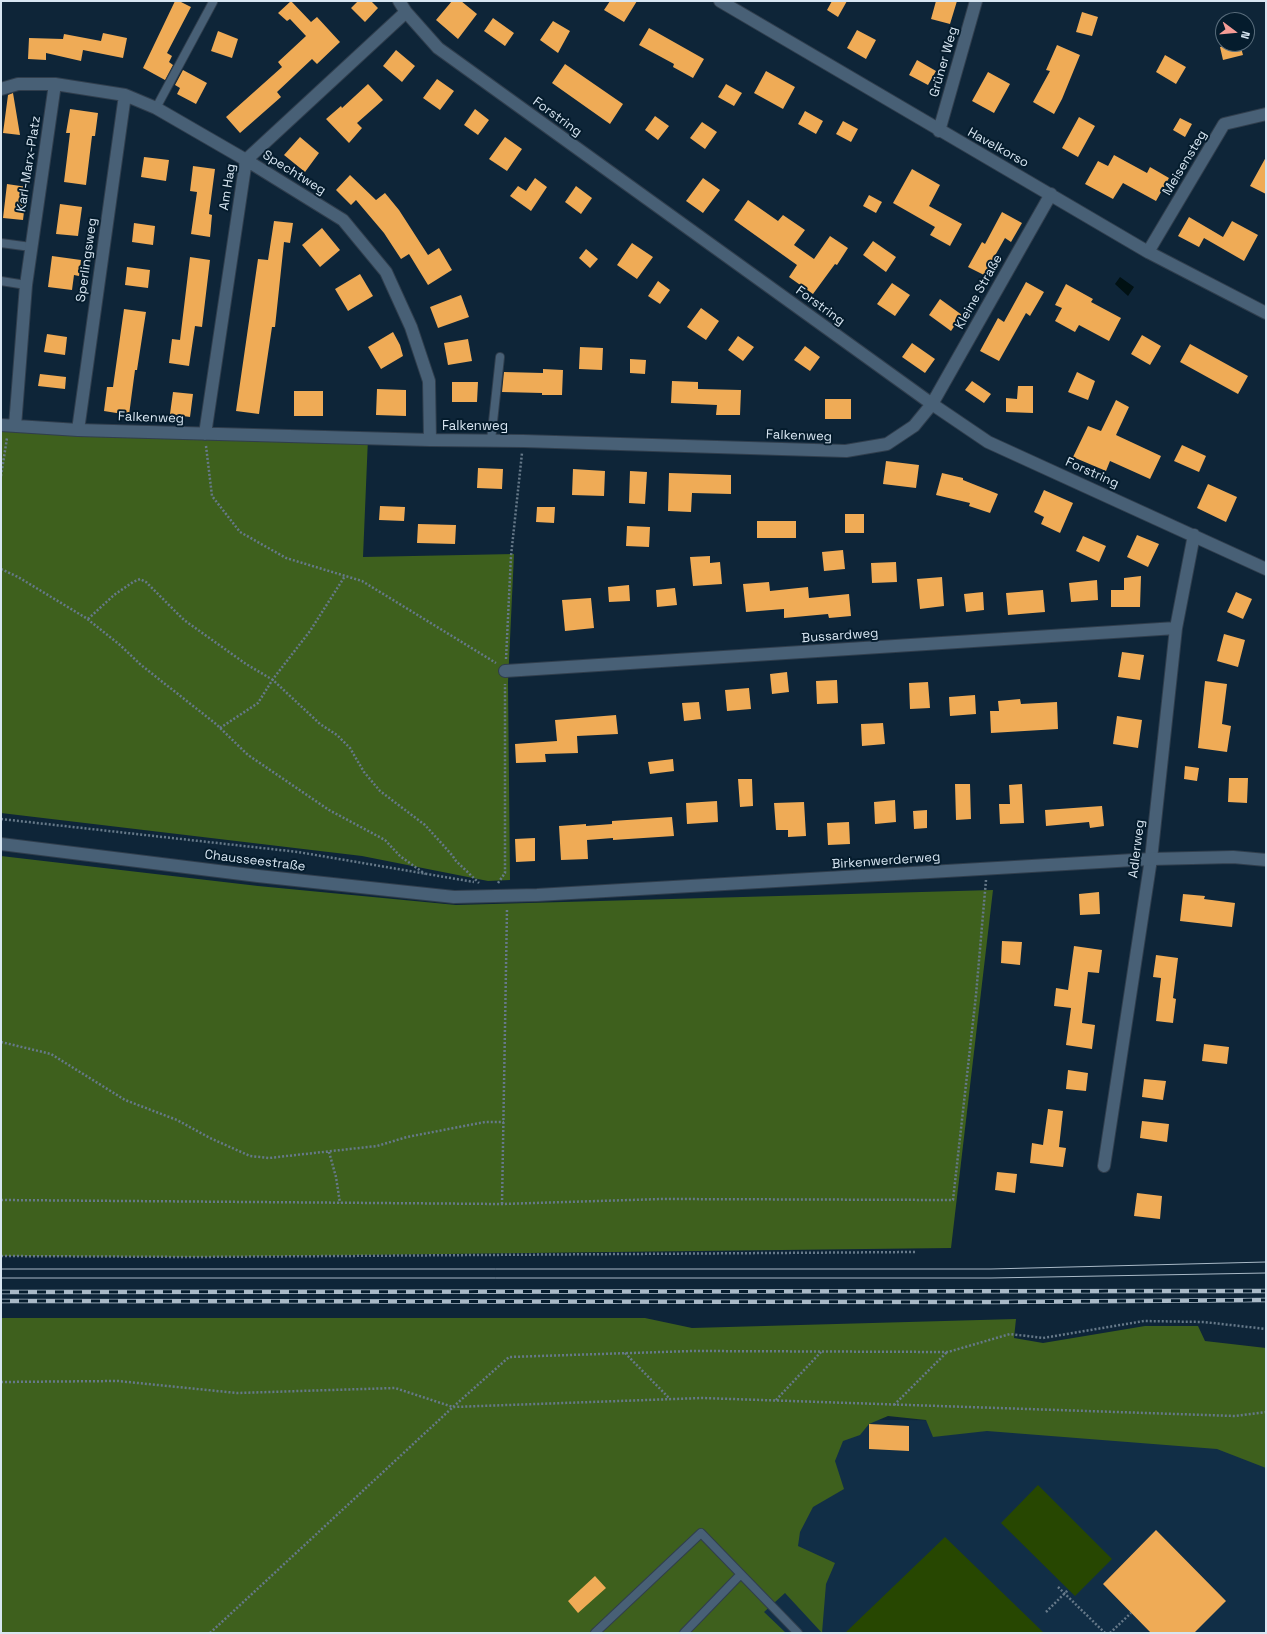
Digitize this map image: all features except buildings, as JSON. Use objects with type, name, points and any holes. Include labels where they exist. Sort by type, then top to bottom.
[{"type":"street","name":"Forstring","points":[[399,1],[406,12],[438,48],[932,404],[988,442],[1266,569]]},
{"type":"street","name":"Havelkorso","points":[[720,1],[939,131],[1051,194],[1148,252],[1266,313]]},
{"type":"street","name":"Grüner Weg","points":[[939,131],[976,1]]},
{"type":"street","name":"Am Hag","points":[[205,434],[246,160],[406,12]]},
{"type":"street","name":"Spechtweg","points":[[1,88],[18,84],[55,84],[125,95],[156,108],[246,160],[343,220],[386,272],[411,327],[429,381],[430,440]]},
{"type":"street","name":"Karl-Marx-Platz","points":[[8,425],[31,247],[55,84]]},
{"type":"street","name":"Sperlingsweg","points":[[78,430],[125,95]]},
{"type":"street","name":"Meisensteg","points":[[1148,252],[1224,124],[1266,114]]},
{"type":"street","name":"Kleine Straße","points":[[932,404],[1051,194]]},
{"type":"street","name":"Falkenweg","points":[[8,425],[78,430],[205,434],[430,440],[523,440],[846,451],[887,444],[914,426],[932,404]]},
{"type":"street","name":"Adlerweg","points":[[1104,1166],[1151,860],[1176,628],[1194,535]]},
{"type":"street","name":"Bussardweg","points":[[505,671],[1176,628]]},
{"type":"street","name":"Chausseestraße","points":[[1,844],[258,876],[454,897],[507,896]]},
{"type":"street","name":"Birkenwerderweg","points":[[507,896],[1151,860],[1233,857],[1266,860]]},
{"type":"lane","points":[[156,108],[213,2]]},
{"type":"lane","points":[[1,243],[31,247]]},
{"type":"lane","points":[[1,281],[26,285]]},
{"type":"lane","points":[[491,440],[500,357]]},
{"type":"lane","points":[[595,1633],[700,1533],[798,1633]]},
{"type":"lane","points":[[684,1633],[740,1576]]},
{"type":"path","points":[[1,476],[8,425]]},
{"type":"path","points":[[205,434],[212,496],[240,532],[286,558],[362,581],[495,663],[505,671]]},
{"type":"path","points":[[502,1204],[507,896],[495,889],[505,873],[505,671],[511,556],[523,440]]},
{"type":"path","points":[[1,569],[18,576],[88,619],[144,668],[220,728],[248,756],[329,810],[385,840],[400,856],[426,874]]},
{"type":"path","points":[[220,728],[258,703],[273,680],[310,631],[345,576]]},
{"type":"path","points":[[88,619],[114,595],[140,579],[149,585],[195,629],[273,680],[320,724],[337,735],[350,748],[364,772],[380,790],[422,822],[456,861],[480,883]]},
{"type":"path","points":[[1,819],[298,852],[485,884]]},
{"type":"path","points":[[1,1200],[502,1204],[662,1199],[953,1200],[976,995],[987,868]]},
{"type":"path","points":[[1,1042],[50,1054],[125,1100],[176,1120],[210,1138],[250,1156],[269,1158],[377,1146],[414,1136],[486,1122],[504,1122]]},
{"type":"path","points":[[329,1152],[336,1177],[340,1203]]},
{"type":"path","points":[[1,1256],[193,1257],[916,1252]]},
{"type":"path","points":[[210,1633],[453,1406],[509,1357],[624,1353],[948,1352],[1010,1334],[1043,1338],[1144,1321],[1204,1322],[1266,1329]]},
{"type":"path","points":[[775,1401],[821,1352]]},
{"type":"path","points":[[894,1405],[948,1352]]},
{"type":"path","points":[[624,1353],[670,1399]]},
{"type":"path","points":[[1,1382],[118,1380],[238,1393],[395,1388],[453,1406],[670,1399],[1235,1416],[1266,1412]]},
{"type":"path","points":[[1058,1587],[1105,1633]]},
{"type":"path","points":[[1046,1612],[1068,1590]]},
{"type":"path","points":[[1110,1633],[1131,1612]]},
{"type":"shaded area","points":[[1120,277],[1134,287],[1128,296],[1115,284]]},
{"type":"shaded area","points":[[449,1416],[1237,1423],[1266,1419],[1266,1633],[220,1633]]},
{"type":"green space","points":[[1,425],[368,438],[363,557],[514,554],[508,682],[510,880],[488,881],[362,856],[1,813]]},
{"type":"green space","points":[[1,856],[258,886],[456,905],[993,890],[951,1248],[193,1257],[1,1256]]},
{"type":"green space","points":[[1,1318],[645,1318],[692,1328],[1016,1319],[1014,1338],[1043,1343],[1145,1326],[1198,1326],[1205,1341],[1266,1348],[1266,1468],[1217,1449],[987,1431],[933,1437],[926,1420],[888,1416],[869,1424],[860,1435],[843,1441],[835,1461],[844,1489],[813,1507],[800,1532],[798,1546],[835,1563],[826,1584],[822,1633],[785,1593],[764,1612],[786,1633],[1,1633]]},
{"type":"green space","points":[[1038,1485],[1112,1559],[1075,1596],[1001,1523]]},
{"type":"green space","points":[[945,1537],[1044,1633],[845,1633]]},
{"type":"tram line","points":[[1,1269],[991,1269],[1266,1262]]},
{"type":"tram line","points":[[1,1278],[991,1278],[1266,1273]]},
{"type":"railway","points":[[1,1292],[1266,1291]]},
{"type":"railway","points":[[1,1301],[993,1302],[1266,1300]]}]
